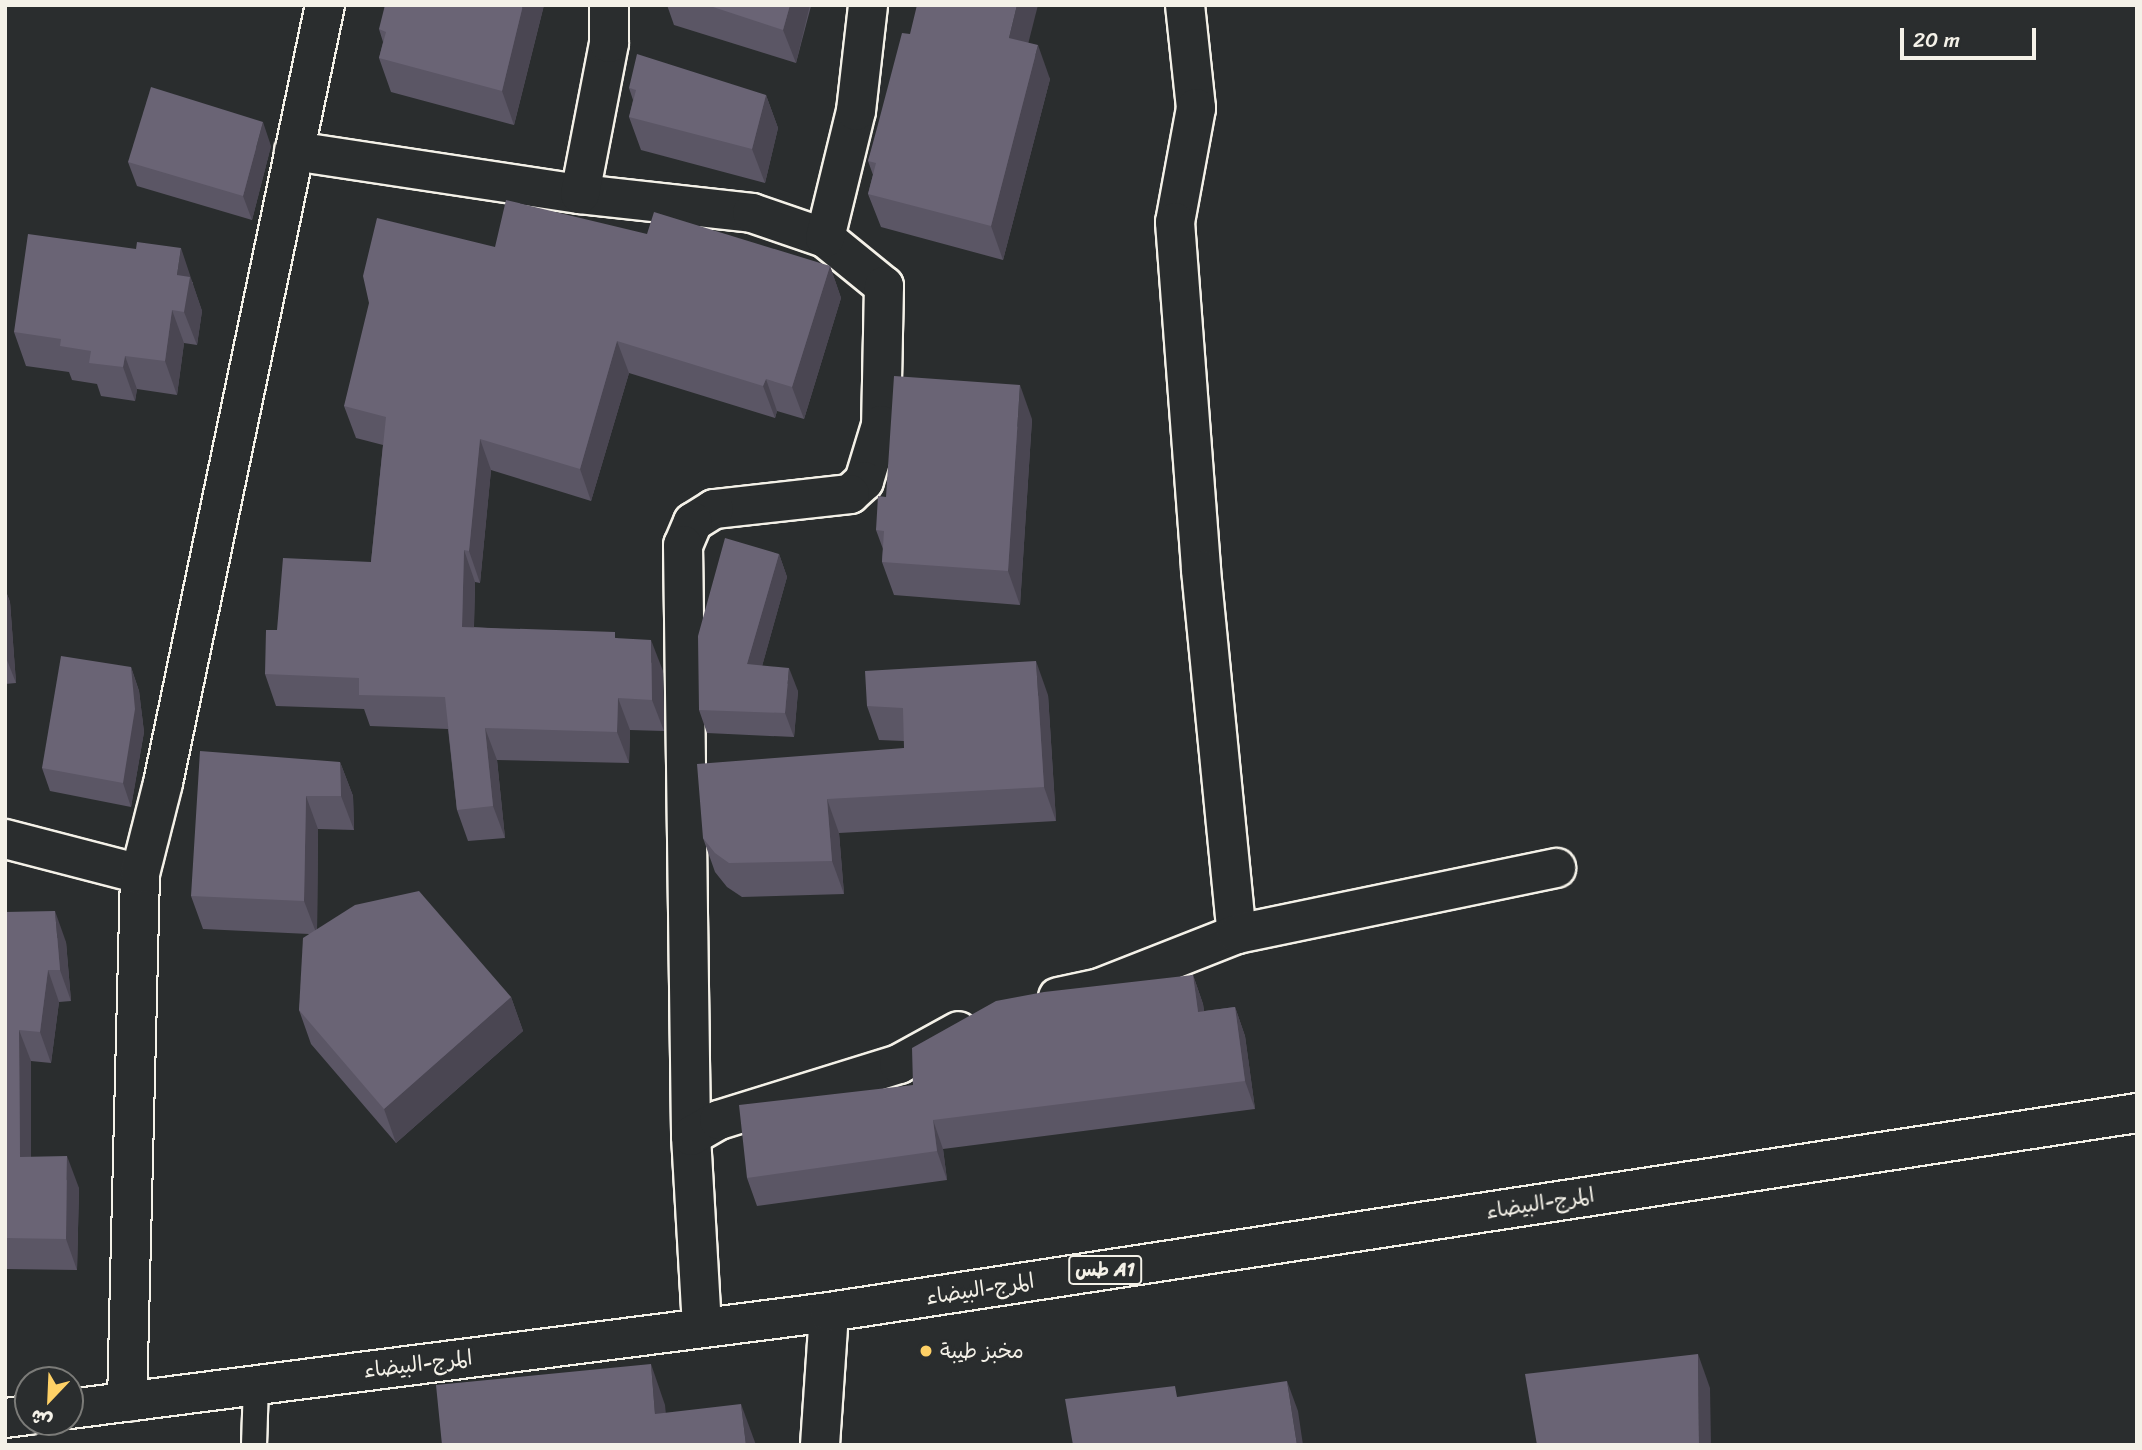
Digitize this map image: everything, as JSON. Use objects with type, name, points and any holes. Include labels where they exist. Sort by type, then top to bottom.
[{"type":"main road","points":[[127,1402],[140,874],[163,783],[325,5]]},
{"type":"main road","points":[[580,194],[609,43],[609,5]]},
{"type":"main road","points":[[825,238],[856,111],[868,5]]},
{"type":"main road","points":[[1185,5],[1196,108],[1175,222],[1201,570],[1237,934]]},
{"type":"main road","points":[[294,151],[580,194],[752,213],[825,238],[884,286],[887,301],[881,425],[864,481],[850,494],[714,509],[693,522],[683,545],[691,1136],[702,1326]]},
{"type":"main road","points":[[5,839],[140,874]]},
{"type":"main road","points":[[1024,1004],[1100,988],[1237,934],[1556,868]]},
{"type":"main road","points":[[691,1136],[719,1120],[899,1064],[988,1015]]},
{"type":"main road","name":"المرج-البيضاء","points":[[84,1407],[702,1326],[829,1312],[2137,1113]]},
{"type":"main road","points":[[820,1445],[829,1312]]},
{"type":"lane","points":[[254,1445],[256,1385]]},
{"type":"building","points":[[385,5],[523,5],[502,91],[379,58],[386,32],[379,29]]},
{"type":"building","points":[[707,5],[790,5],[783,30]]},
{"type":"building","points":[[917,5],[1017,5],[1009,38],[1038,45],[991,226],[868,194],[876,163],[868,161],[902,33],[910,34]]},
{"type":"building","points":[[637,54],[766,95],[752,149],[629,117],[636,90],[629,88]]},
{"type":"building","points":[[151,87],[263,122],[243,196],[128,162]]},
{"type":"building","points":[[506,200],[647,234],[654,212],[830,266],[792,387],[766,379],[763,386],[617,341],[580,469],[480,439],[469,551],[464,550],[462,627],[615,632],[615,638],[651,640],[652,700],[618,698],[617,732],[485,728],[493,806],[457,810],[445,697],[359,695],[359,678],[265,674],[266,630],[277,630],[283,558],[371,562],[386,417],[344,406],[369,303],[363,276],[377,218],[495,247]]},
{"type":"building","points":[[28,234],[136,249],[137,242],[181,248],[177,275],[190,277],[184,312],[172,310],[165,361],[125,356],[123,367],[89,363],[91,351],[60,346],[61,339],[14,332]]},
{"type":"building","points":[[894,376],[1020,385],[1008,571],[882,562],[884,531],[876,530],[878,496],[886,497]]},
{"type":"building","points":[[725,538],[779,554],[747,664],[789,668],[785,713],[699,710],[698,636]]},
{"type":"building","points":[[61,656],[131,667],[135,709],[123,783],[42,768]]},
{"type":"building","points":[[1036,661],[1044,787],[827,799],[832,861],[729,863],[715,853],[703,838],[697,764],[904,748],[903,708],[867,706],[865,671]]},
{"type":"building","points":[[200,751],[340,762],[341,796],[306,796],[304,901],[191,896]]},
{"type":"building","points":[[419,891],[511,997],[384,1109],[299,1010],[303,938],[355,905]]},
{"type":"building","points":[[55,911],[60,970],[48,970],[40,1032],[19,1030],[20,1157],[67,1156],[66,1239],[5,1238],[5,912]]},
{"type":"building","points":[[1193,975],[1198,1012],[1235,1007],[1245,1081],[933,1120],[937,1151],[747,1178],[739,1105],[913,1085],[912,1048],[996,1001],[1044,992]]},
{"type":"building","points":[[1698,1354],[1699,1445],[1537,1445],[1525,1374]]},
{"type":"building","points":[[651,1364],[655,1414],[741,1404],[746,1445],[442,1445],[436,1385]]},
{"type":"building","points":[[1287,1381],[1297,1445],[1073,1445],[1065,1399],[1175,1386],[1177,1397]]},
{"type":"place","name":"مخبز طيبة","points":[[926,1351]]}]
